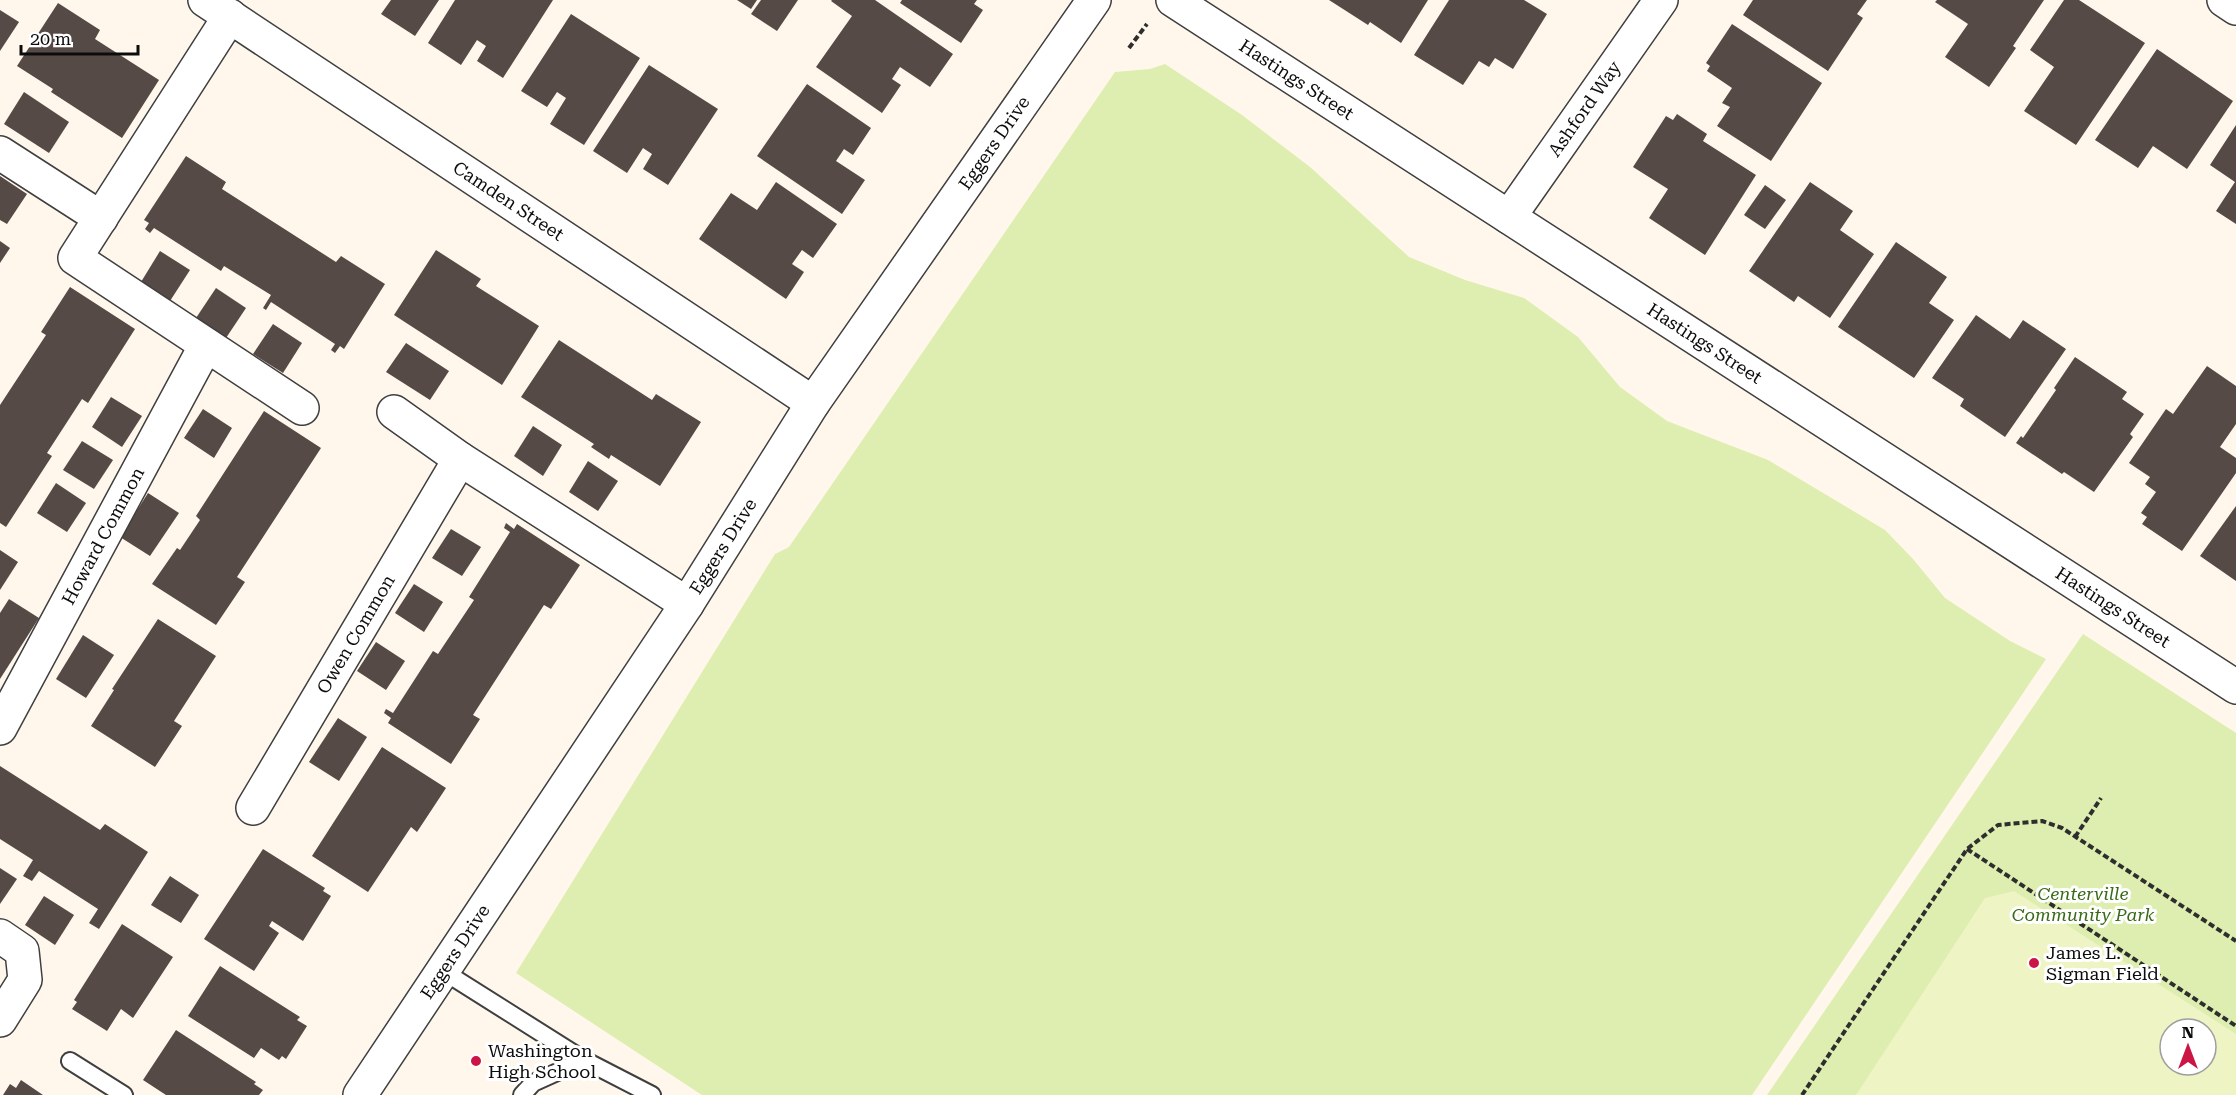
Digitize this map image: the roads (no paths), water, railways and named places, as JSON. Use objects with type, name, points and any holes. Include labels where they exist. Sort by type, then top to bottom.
[{"type":"street","name":"Eggers Drive","points":[[360,1095],[687,604],[813,403],[1094,0]]},
{"type":"street","name":"Hastings Street","points":[[1173,0],[2236,687]]},
{"type":"street","name":"Ashford Way","points":[[1509,217],[1661,0]]},
{"type":"street","points":[[2224,0],[2236,8]]},
{"type":"street","name":"Camden Street","points":[[217,8],[813,403]]},
{"type":"street","points":[[217,8],[101,218],[75,258],[302,408]]},
{"type":"street","points":[[0,153],[101,218]]},
{"type":"street","name":"Howard Common","points":[[0,728],[206,345]]},
{"type":"street","points":[[394,412],[460,459],[687,604]]},
{"type":"street","name":"Owen Common","points":[[253,808],[460,459]]},
{"type":"street","points":[[0,936],[22,951],[25,980],[0,1020]]},
{"type":"lane","points":[[443,971],[584,1060],[652,1095]]},
{"type":"lane","points":[[522,1095],[533,1083],[584,1060]]},
{"type":"lane","points":[[70,1061],[124,1095]]},
{"type":"place","name":"James L. Sigman Field","points":[[2034,963]]},
{"type":"place","name":"Washington High School","points":[[476,1061]]},
{"type":"park label","name":"Centerville Community Park","points":[[2083,904]]}]
